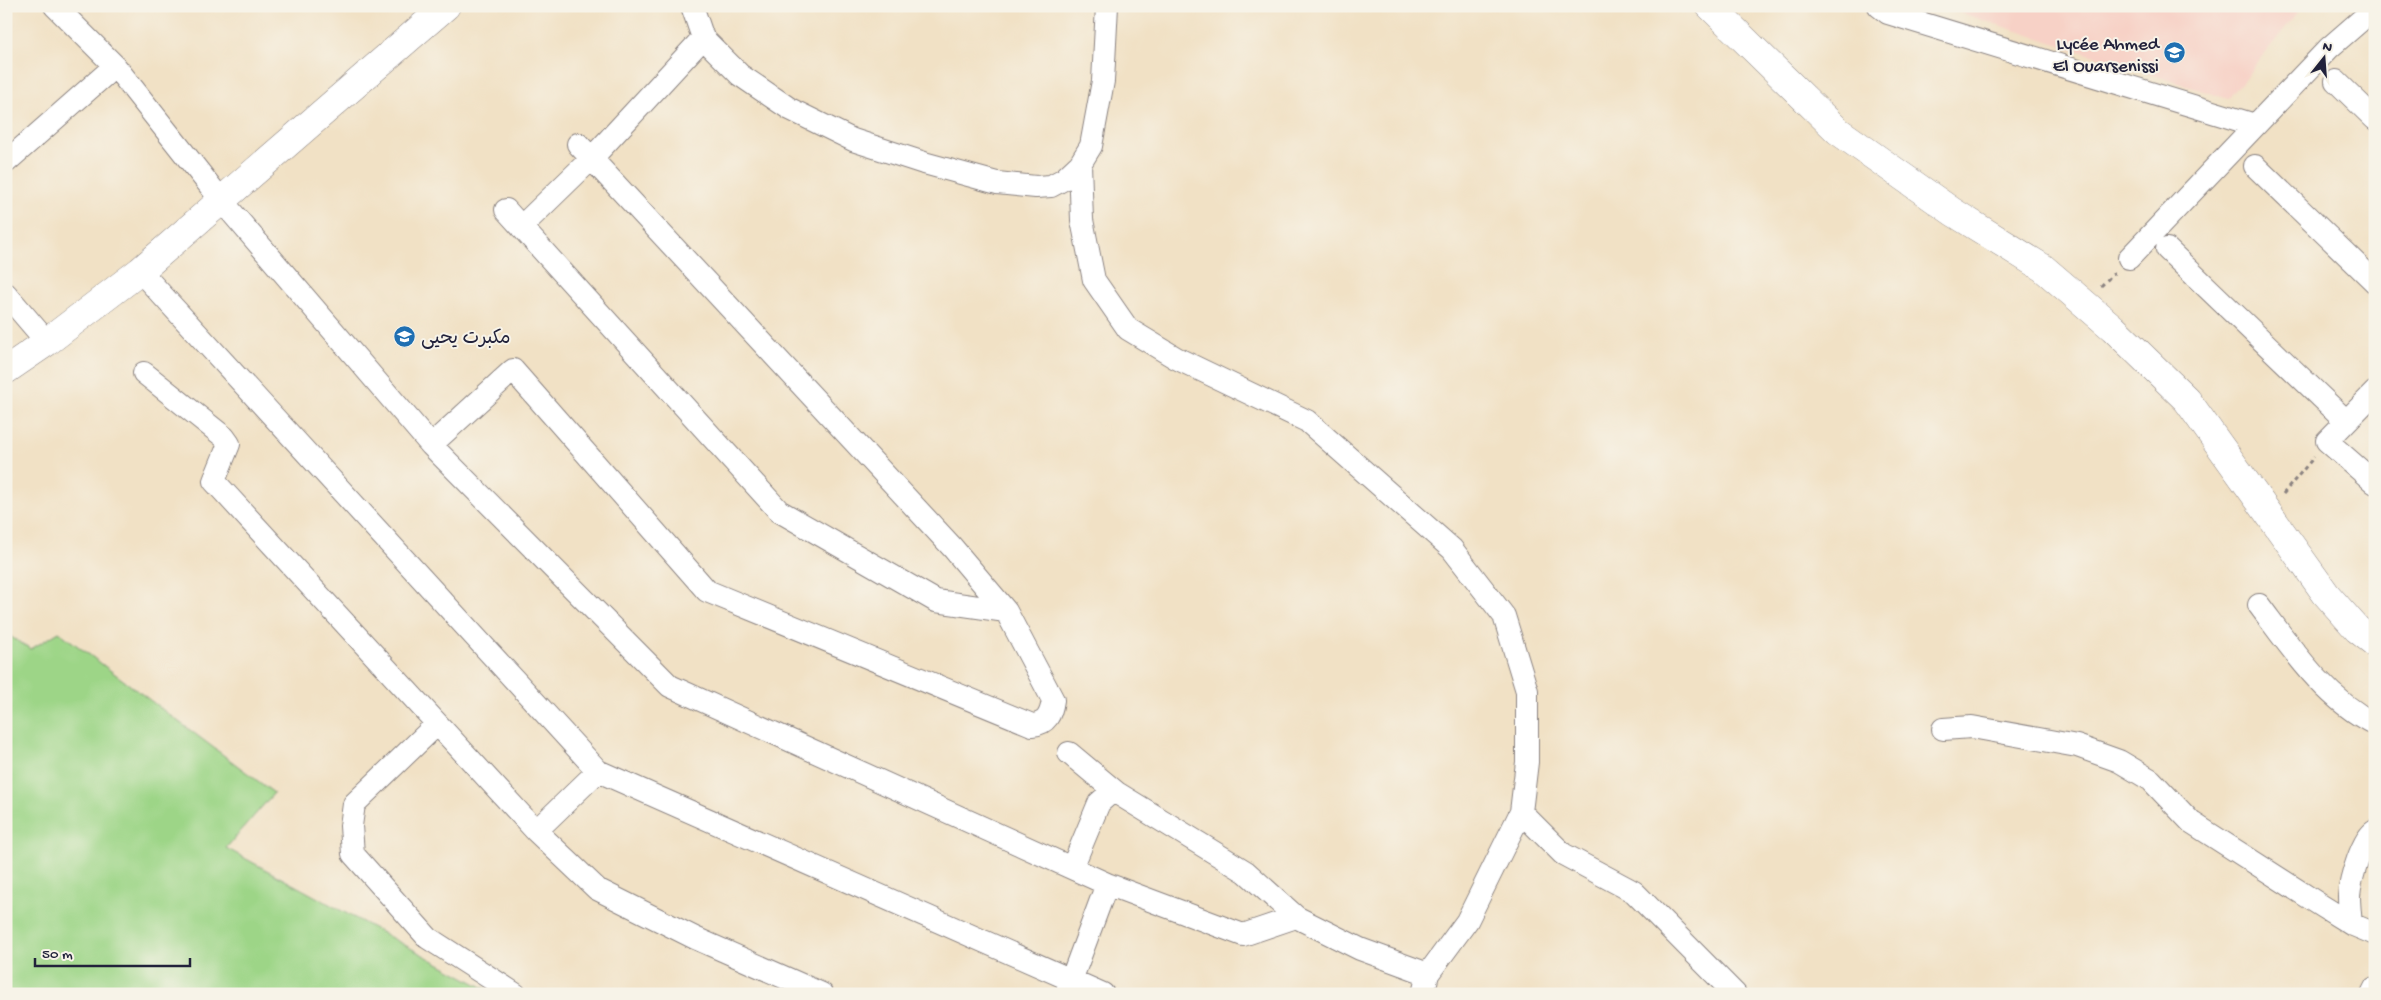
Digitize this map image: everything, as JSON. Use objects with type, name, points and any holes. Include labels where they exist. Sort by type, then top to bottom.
[{"type":"main road","points":[[6,370],[47,342],[140,271],[446,6]]},
{"type":"main road","points":[[1710,6],[1838,132],[1954,212],[2043,268],[2113,328],[2187,400],[2326,594],[2357,629],[2375,643]]},
{"type":"street","points":[[55,6],[115,66],[222,201],[430,445],[670,686],[1107,884],[1243,935],[1296,917]]},
{"type":"street","points":[[692,6],[704,38],[740,75],[790,109],[862,142],[924,163],[997,183],[1036,188],[1051,186],[1064,179],[1080,164],[1090,146],[1103,81],[1107,6]]},
{"type":"street","points":[[1879,6],[1888,12],[2255,125]]},
{"type":"street","points":[[2128,258],[2329,48],[2375,8]]},
{"type":"street","points":[[521,227],[585,151],[704,38]]},
{"type":"street","points":[[6,162],[115,66]]},
{"type":"street","points":[[2336,81],[2375,118]]},
{"type":"street","points":[[430,445],[513,370],[708,591],[1032,725],[1041,724],[1048,719],[1053,700],[1006,611],[952,548],[585,151]]},
{"type":"street","points":[[1069,753],[1117,793],[1246,872],[1296,917],[1426,984],[1467,921],[1522,812],[1527,762],[1527,690],[1504,616],[1452,549],[1307,421],[1176,358],[1128,329],[1094,280],[1082,220],[1080,164]]},
{"type":"street","points":[[2255,166],[2375,282]]},
{"type":"street","points":[[506,210],[779,511],[908,587],[936,601],[1006,611]]},
{"type":"street","points":[[2167,249],[2346,421]]},
{"type":"street","points":[[140,271],[598,771],[1068,987],[1103,994]]},
{"type":"street","points":[[6,294],[47,342]]},
{"type":"street","points":[[144,374],[224,437],[229,444],[214,481],[536,831],[598,889],[695,938],[822,994]]},
{"type":"street","points":[[2375,392],[2327,441],[2375,483]]},
{"type":"street","points":[[2259,605],[2290,646],[2330,692],[2358,716],[2375,724]]},
{"type":"street","points":[[437,724],[354,804],[351,826],[353,854],[428,938],[515,994]]},
{"type":"street","points":[[1943,729],[1972,727],[2068,744],[2118,761],[2151,780],[2191,822],[2350,924],[2375,934]]},
{"type":"street","points":[[536,831],[598,771]]},
{"type":"street","points":[[1072,868],[1099,803],[1108,795],[1117,793]]},
{"type":"street","points":[[1522,812],[1563,854],[1634,892],[1735,994]]},
{"type":"street","points":[[2350,924],[2349,894],[2361,852],[2369,834],[2375,831]]},
{"type":"street","points":[[1068,987],[1107,884]]},
{"type":"street","points":[[2372,994],[2375,988]]},
{"type":"path","points":[[2084,303],[2128,258]]},
{"type":"path","points":[[2268,512],[2327,441]]},
{"type":"shaded area","name":"Lycée Ahmed El Ouarsenissi","points":[[1939,6],[2303,6],[2228,99]]},
{"type":"green space","points":[[59,632],[274,793],[226,848],[495,994],[6,994],[6,634],[31,649]]},
{"type":"place","name":"Lycée Ahmed El Ouarsenissi","points":[[2175,53]]},
{"type":"place","name":"مكبرت يحيى","points":[[405,336]]}]
